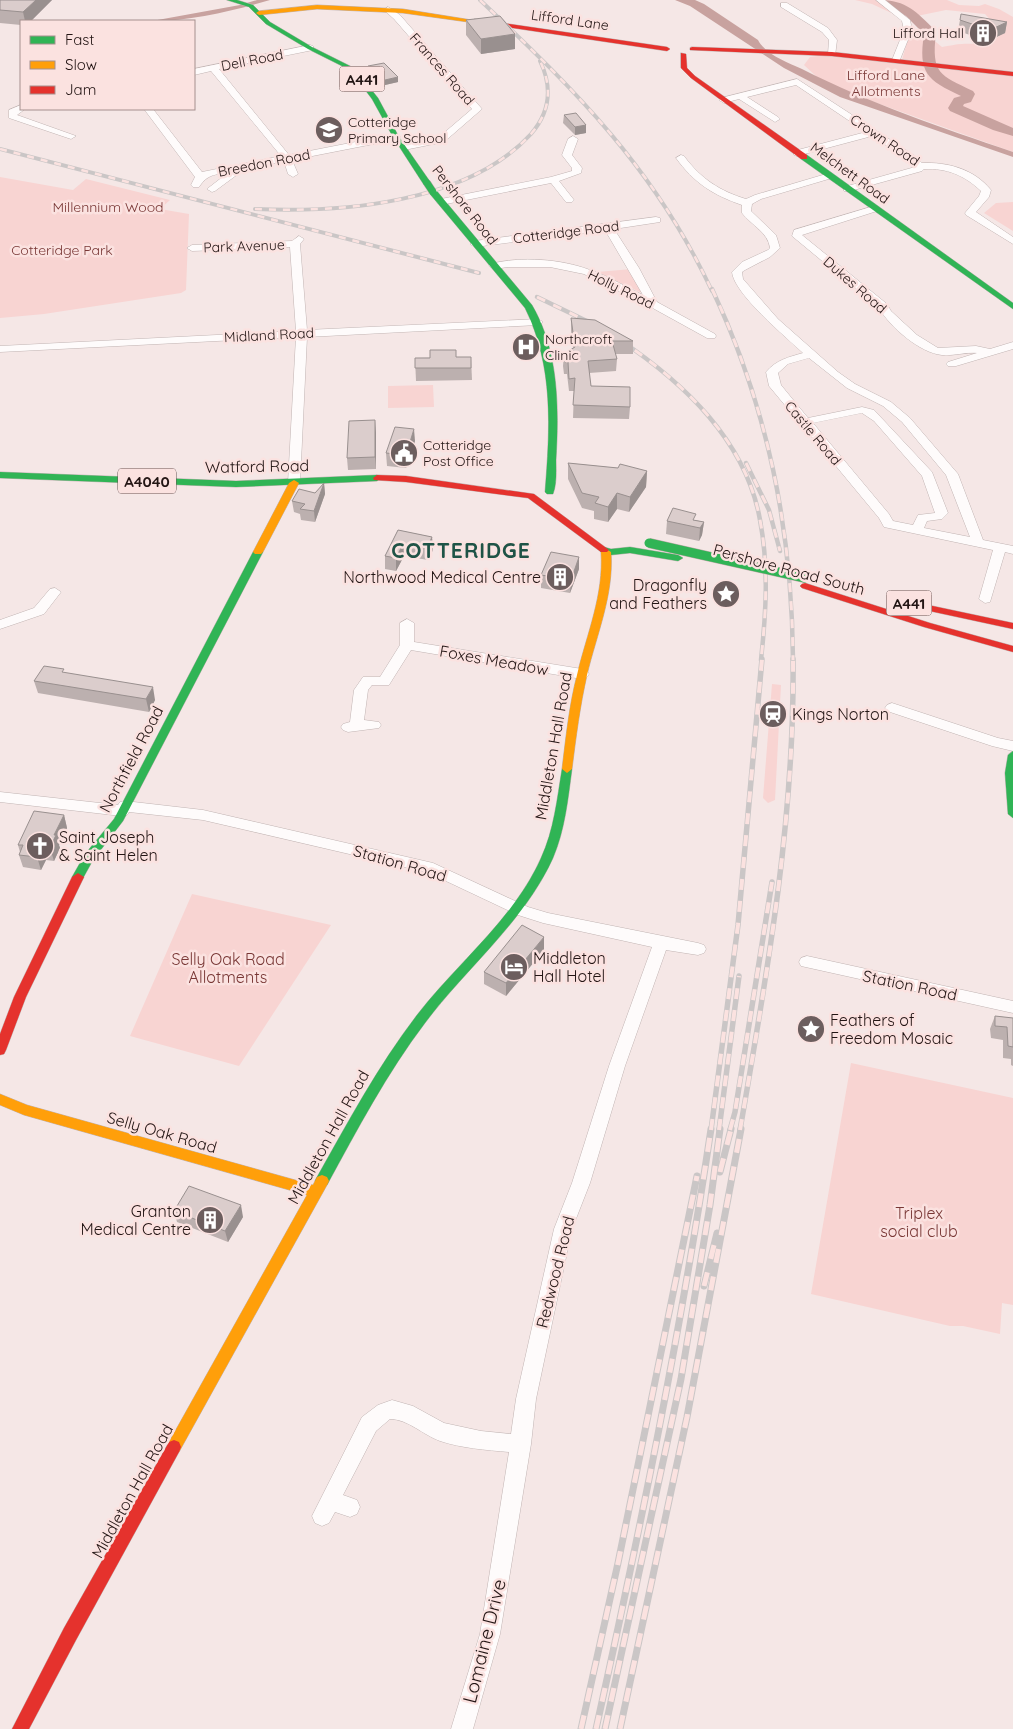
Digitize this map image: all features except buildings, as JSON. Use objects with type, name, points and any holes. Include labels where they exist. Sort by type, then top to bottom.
[{"type":"main road","name":"Pershore Road","points":[[230,0],[242,2],[258,11],[268,23],[310,48],[352,69],[361,78],[375,98],[396,137],[430,188],[529,307],[538,322],[549,368],[555,418],[551,494]]},
{"type":"main road","name":"Lifford Lane","points":[[258,11],[307,7],[388,10],[667,49],[672,53],[759,51],[832,54],[1013,74]]},
{"type":"main road","name":"Melchett Road","points":[[687,52],[683,64],[687,72],[1013,307]]},
{"type":"main road","points":[[551,494],[544,501],[536,494],[552,473]]},
{"type":"main road","name":"Watford Road","points":[[0,476],[236,484],[385,478],[512,493],[536,494]]},
{"type":"main road","name":"Northfield Road","points":[[0,1050],[20,997],[72,886],[89,857],[118,821],[294,483]]},
{"type":"main road","name":"A441","points":[[536,494],[562,518],[608,545]]},
{"type":"main road","name":"A441","points":[[551,494],[562,518]]},
{"type":"main road","name":"Pershore Road South","points":[[608,545],[635,540],[777,572],[780,575],[817,585],[819,590],[926,625],[1013,649]]},
{"type":"main road","name":"Pershore Road South","points":[[608,545],[865,593]]},
{"type":"main road","name":"Middleton Hall Road","points":[[20,1729],[70,1634],[379,1079],[410,1032],[516,907],[533,884],[547,857],[562,808],[574,714],[582,674],[607,580],[608,545]]},
{"type":"main road","name":"A441","points":[[914,604],[1013,626]]},
{"type":"main road","points":[[1013,755],[1010,792],[1013,814]]},
{"type":"main road","name":"Selly Oak Road","points":[[0,1099],[24,1110],[316,1192]]},
{"type":"street","points":[[880,0],[906,20],[908,30],[896,60]]},
{"type":"street","points":[[784,5],[825,30],[833,40],[832,54]]},
{"type":"street","name":"Frances Road","points":[[388,10],[397,17],[478,109],[441,140],[404,147]]},
{"type":"street","name":"Dell Road","points":[[195,72],[310,48]]},
{"type":"street","points":[[213,68],[287,158],[293,174]]},
{"type":"street","name":"Crown Road","points":[[740,96],[797,82],[912,158],[920,166],[951,167],[980,184],[986,190],[984,197],[970,213],[1013,241]]},
{"type":"street","points":[[724,100],[740,96],[775,120]]},
{"type":"street","points":[[20,108],[14,110],[12,116],[71,136]]},
{"type":"street","name":"Breedon Road","points":[[149,110],[198,181],[208,173],[396,137]]},
{"type":"street","points":[[797,153],[872,133]]},
{"type":"street","points":[[441,202],[573,175],[578,171],[567,155],[573,139]]},
{"type":"street","points":[[681,158],[692,174],[709,188],[747,203],[758,197],[830,176]]},
{"type":"street","points":[[847,189],[919,169],[920,166]]},
{"type":"street","points":[[212,188],[235,172],[234,168]]},
{"type":"street","points":[[553,180],[569,200]]},
{"type":"street","points":[[747,203],[746,212],[771,235],[776,244],[775,248],[768,255],[741,267],[737,272],[738,280],[774,321],[810,354],[852,386],[887,404],[906,420],[927,443],[952,474],[978,543]]},
{"type":"street","name":"Dukes Road","points":[[874,208],[798,232],[797,236],[883,306],[887,313],[926,346],[935,351],[945,353],[976,348],[990,352]]},
{"type":"street","name":"Cotteridge Road","points":[[475,244],[656,220]]},
{"type":"street","points":[[608,227],[634,268],[653,304]]},
{"type":"street","name":"Park Avenue","points":[[192,248],[297,242],[302,333]]},
{"type":"street","name":"Holly Road","points":[[494,266],[550,264],[579,269],[653,304],[711,336]]},
{"type":"street","name":"Midland Road","points":[[0,349],[538,322]]},
{"type":"street","points":[[294,483],[302,333]]},
{"type":"street","name":"Dukes Road","points":[[952,364],[1013,345]]},
{"type":"street","name":"Castle Road","points":[[810,354],[784,362],[772,372],[774,386],[885,517],[888,524],[918,530]]},
{"type":"street","points":[[803,422],[862,410],[870,412],[928,475],[942,513],[938,516],[922,518],[918,530],[1013,550]]},
{"type":"street","points":[[984,599],[1000,548]]},
{"type":"street","points":[[2,621],[22,619],[39,611],[55,592]]},
{"type":"street","points":[[374,725],[353,726],[361,690],[368,680],[390,685],[407,646],[407,623]]},
{"type":"street","name":"Foxes Meadow","points":[[407,646],[582,674]]},
{"type":"street","points":[[892,708],[909,721],[1013,746]]},
{"type":"street","name":"Station Road","points":[[0,797],[203,815],[433,869],[516,907],[548,919],[698,949]]},
{"type":"street","name":"Redwood Road","points":[[504,1554],[526,1399],[563,1230],[581,1183],[617,1066],[661,943]]},
{"type":"street","name":"Station Road","points":[[807,962],[1013,1007]]},
{"type":"street","points":[[350,1507],[326,1508],[369,1424],[385,1411],[392,1409],[406,1413],[441,1432],[481,1440],[521,1444]]},
{"type":"street","name":"Lomaine Drive","points":[[462,1729],[490,1634],[504,1554]]},
{"type":"green space","name":"Lifford Lane Allotments","points":[[855,0],[947,0],[959,5],[979,6],[985,4],[1013,17],[1013,152],[849,93],[817,77],[804,65],[810,57],[826,55],[901,64],[910,31],[925,33],[942,47],[989,42],[1002,32],[985,14],[946,10],[912,17],[898,16],[872,4]]},
{"type":"green space","name":"Cotteridge Park","points":[[0,177],[73,190],[86,179],[170,200],[160,209],[189,214],[186,290],[181,293],[44,314],[0,318]]},
{"type":"green space","points":[[1013,202],[1013,231],[984,213],[996,203]]},
{"type":"green space","points":[[632,269],[644,294],[597,272]]},
{"type":"green space","points":[[433,385],[434,407],[388,408],[388,386]]},
{"type":"green space","points":[[772,684],[781,685],[775,800],[768,803],[763,798]]},
{"type":"green space","name":"Selly Oak Road Allotments","points":[[192,894],[331,925],[239,1066],[130,1036]]},
{"type":"green space","name":"Triplex social club","points":[[851,1063],[1013,1098],[1013,1305],[1002,1303],[1000,1334],[963,1326],[950,1326],[811,1294]]},
{"type":"shaded area","points":[[257,0],[270,0],[212,15],[174,20],[158,20],[240,5]]},
{"type":"shaded area","points":[[675,0],[695,0],[704,4],[758,40],[771,54],[828,82],[906,114],[1013,152],[1013,157],[840,97],[784,68],[690,6]]},
{"type":"waterway","points":[[885,0],[910,13],[930,33],[929,57],[934,74],[944,83],[968,94],[966,99],[959,101],[955,108],[1013,132]]},
{"type":"railway","points":[[480,0],[581,100],[639,169],[690,247],[712,291]]},
{"type":"railway","points":[[255,209],[326,209],[364,205],[402,199],[439,189],[474,175],[505,157],[531,134],[537,126],[546,108],[548,99],[547,81],[540,61]]},
{"type":"railway","points":[[0,149],[479,273]]},
{"type":"railway","points":[[712,289],[732,334],[748,379],[762,424],[773,470],[782,516],[788,564],[792,611],[793,660]]},
{"type":"railway","points":[[537,297],[597,326]]},
{"type":"railway","points":[[620,340],[667,375],[709,416],[741,465],[753,491],[763,538],[766,573],[761,660]]},
{"type":"railway","points":[[746,463],[769,510],[780,551]]},
{"type":"railway","points":[[711,1130],[738,925],[762,659]]},
{"type":"railway","points":[[740,1130],[769,954],[784,837],[789,778],[793,660]]},
{"type":"railway","points":[[730,1130],[735,1112],[772,882]]},
{"type":"railway","points":[[719,1130],[739,976]]},
{"type":"railway","points":[[596,1729],[659,1430],[687,1280],[711,1129]]},
{"type":"railway","points":[[605,1729],[681,1379],[710,1205],[720,1129]]},
{"type":"railway","points":[[720,1172],[731,1129]]},
{"type":"railway","points":[[620,1729],[687,1417],[741,1129]]},
{"type":"railway","points":[[581,1729],[618,1563],[697,1176]]},
{"type":"railway","points":[[704,1286],[717,1233]]},
{"type":"traffic: fast","points":[[230,0],[251,6],[268,23],[310,48],[352,69],[375,98],[396,137],[427,183]]},
{"type":"traffic: fast","points":[[804,157],[1013,307]]},
{"type":"traffic: fast","points":[[427,183],[433,192]]},
{"type":"traffic: fast","points":[[433,192],[529,307],[539,328],[546,350],[553,397],[553,446],[550,492]]},
{"type":"traffic: fast","points":[[0,475],[236,484],[377,478]]},
{"type":"traffic: fast","points":[[649,543],[805,578]]},
{"type":"traffic: fast","points":[[604,550],[611,552],[630,550],[678,558]]},
{"type":"traffic: fast","points":[[78,877],[89,857],[118,821],[258,552]]},
{"type":"traffic: fast","points":[[1013,755],[1010,773],[1013,814]]},
{"type":"traffic: fast","points":[[322,1181],[368,1098],[407,1038],[437,999],[506,922],[522,902],[535,881],[547,858],[555,836],[567,769]]},
{"type":"traffic: slow","points":[[259,13],[317,7],[403,11],[475,21]]},
{"type":"traffic: slow","points":[[258,552],[294,483]]},
{"type":"traffic: slow","points":[[567,769],[579,687],[600,614],[606,583],[606,552]]},
{"type":"traffic: slow","points":[[0,1099],[24,1110],[316,1192]]},
{"type":"traffic: slow","points":[[174,1447],[322,1181]]},
{"type":"traffic: jam","points":[[475,21],[667,49]]},
{"type":"traffic: jam","points":[[692,49],[832,54],[1013,74]]},
{"type":"traffic: jam","points":[[683,54],[684,68],[693,77],[804,157]]},
{"type":"traffic: jam","points":[[377,478],[406,479],[531,496],[604,550]]},
{"type":"traffic: jam","points":[[805,586],[927,625],[1013,649]]},
{"type":"traffic: jam","points":[[928,608],[1013,626]]},
{"type":"traffic: jam","points":[[0,1050],[20,997],[78,877]]},
{"type":"traffic: jam","points":[[20,1729],[70,1634],[174,1447]]},
{"type":"place","name":"Lifford Hall","points":[[983,33]]},
{"type":"place","name":"Cotteridge Primary School","points":[[329,130]]},
{"type":"place","name":"Northcroft Clinic","points":[[526,347]]},
{"type":"place","name":"Cotteridge Post Office","points":[[404,453]]},
{"type":"place","name":"Northwood Medical Centre","points":[[560,577]]},
{"type":"place","name":"Dragonfly and Feathers","points":[[726,594]]},
{"type":"place","name":"Kings Norton","points":[[773,714]]},
{"type":"place","name":"Saint Joseph & Saint Helen","points":[[40,846]]},
{"type":"place","name":"Middleton Hall Hotel","points":[[514,967]]},
{"type":"place","name":"Feathers of Freedom Mosaic","points":[[811,1029]]},
{"type":"place","name":"Granton Medical Centre","points":[[210,1220]]},
{"type":"district","name":"COTTERIDGE","points":[[461,550]]},
{"type":"park label","name":"Millennium Wood","points":[[108,207]]}]
